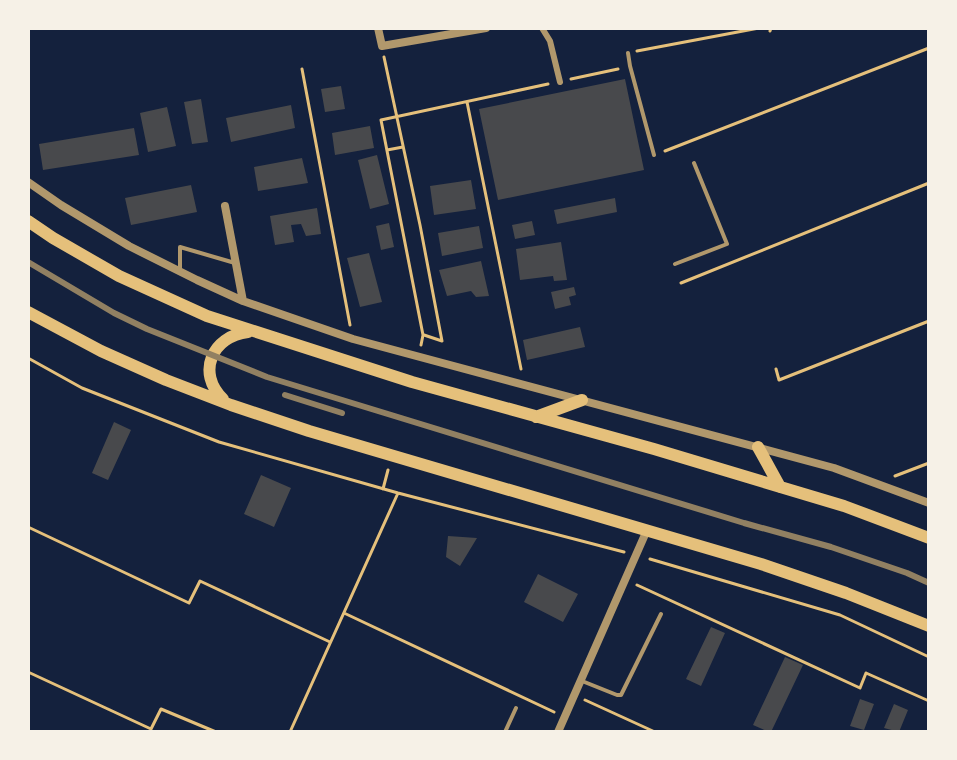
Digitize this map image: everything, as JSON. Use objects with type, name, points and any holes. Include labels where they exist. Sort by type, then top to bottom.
[{"type":"main road","points":[[28,221],[119,276],[175,303],[255,333],[412,382],[844,506],[929,538]]},
{"type":"main road","points":[[30,317],[101,351],[231,405],[775,569],[929,626]]},
{"type":"main road","points":[[231,405],[214,389],[209,374],[211,358],[219,345],[232,336],[255,333]]},
{"type":"main road","points":[[536,417],[582,400]]},
{"type":"main road","points":[[758,447],[780,487]]},
{"type":"street","points":[[378,28],[382,46],[486,28]]},
{"type":"street","points":[[542,28],[550,41],[560,82]]},
{"type":"street","points":[[28,182],[115,238],[243,301],[353,339],[834,468],[929,503]]},
{"type":"street","points":[[225,206],[243,301]]},
{"type":"street","points":[[558,732],[647,530]]},
{"type":"lane","points":[[628,53],[654,155]]},
{"type":"lane","points":[[675,264],[727,244],[694,163]]},
{"type":"lane","points":[[180,272],[180,247],[236,263]]},
{"type":"lane","points":[[582,681],[621,695],[661,614]]},
{"type":"lane","points":[[505,732],[516,708]]},
{"type":"path","points":[[628,53],[759,28]]},
{"type":"path","points":[[382,46],[442,341],[423,335]]},
{"type":"path","points":[[654,155],[929,48]]},
{"type":"path","points":[[419,357],[423,335],[381,120],[630,66]]},
{"type":"path","points":[[302,69],[353,339]]},
{"type":"path","points":[[467,102],[524,385]]},
{"type":"path","points":[[386,150],[403,147]]},
{"type":"path","points":[[681,283],[929,183]]},
{"type":"path","points":[[776,369],[779,380],[929,321]]},
{"type":"path","points":[[28,358],[82,388],[219,442],[383,489],[636,555],[840,615],[929,657]]},
{"type":"path","points":[[383,489],[392,455]]},
{"type":"path","points":[[877,484],[929,463]]},
{"type":"path","points":[[290,732],[398,493]]},
{"type":"path","points":[[28,527],[189,603],[200,581],[330,642]]},
{"type":"path","points":[[626,580],[860,688],[866,673],[929,701]]},
{"type":"path","points":[[344,613],[565,717]]},
{"type":"path","points":[[28,672],[151,729],[161,709],[216,732]]},
{"type":"path","points":[[575,695],[655,732]]},
{"type":"building","points":[[625,79],[644,170],[498,200],[479,109]]},
{"type":"building","points":[[341,86],[345,109],[325,112],[321,89]]},
{"type":"building","points":[[201,99],[208,142],[192,144],[184,102]]},
{"type":"building","points":[[291,105],[295,128],[231,142],[226,118]]},
{"type":"building","points":[[167,107],[176,146],[148,152],[140,113]]},
{"type":"building","points":[[370,126],[374,148],[335,155],[332,133]]},
{"type":"building","points":[[134,128],[139,155],[43,170],[39,144]]},
{"type":"building","points":[[377,155],[389,204],[370,209],[358,160]]},
{"type":"building","points":[[302,158],[308,183],[258,191],[254,167]]},
{"type":"building","points":[[471,180],[476,209],[434,215],[430,186]]},
{"type":"building","points":[[191,185],[197,212],[131,225],[125,198]]},
{"type":"building","points":[[615,198],[617,212],[557,224],[554,210]]},
{"type":"building","points":[[317,208],[321,234],[306,236],[301,224],[291,225],[294,242],[275,245],[270,216]]},
{"type":"building","points":[[532,221],[535,235],[515,239],[512,225]]},
{"type":"building","points":[[389,223],[394,247],[381,250],[376,226]]},
{"type":"building","points":[[479,226],[483,248],[442,256],[438,233]]},
{"type":"building","points":[[561,242],[567,280],[554,281],[553,276],[520,280],[516,249]]},
{"type":"building","points":[[369,253],[382,302],[360,307],[347,258]]},
{"type":"building","points":[[481,261],[489,296],[476,297],[471,291],[447,296],[439,270]]},
{"type":"building","points":[[574,287],[576,295],[569,297],[571,305],[555,309],[551,292]]},
{"type":"building","points":[[580,327],[585,347],[527,360],[523,340]]},
{"type":"building","points":[[114,422],[131,430],[108,480],[92,473]]},
{"type":"building","points":[[261,475],[291,488],[274,527],[244,514]]},
{"type":"building","points":[[448,536],[477,538],[460,566],[446,557]]},
{"type":"building","points":[[538,574],[578,594],[563,622],[524,602]]},
{"type":"building","points":[[711,627],[725,633],[701,686],[686,679]]},
{"type":"building","points":[[785,657],[803,665],[769,732],[753,725]]},
{"type":"building","points":[[860,699],[874,704],[864,730],[850,726]]},
{"type":"building","points":[[894,704],[908,710],[899,732],[884,728]]},
{"type":"railway","points":[[28,262],[147,329],[267,377],[831,547],[929,583]]},
{"type":"railway","points":[[285,395],[342,413]]}]
